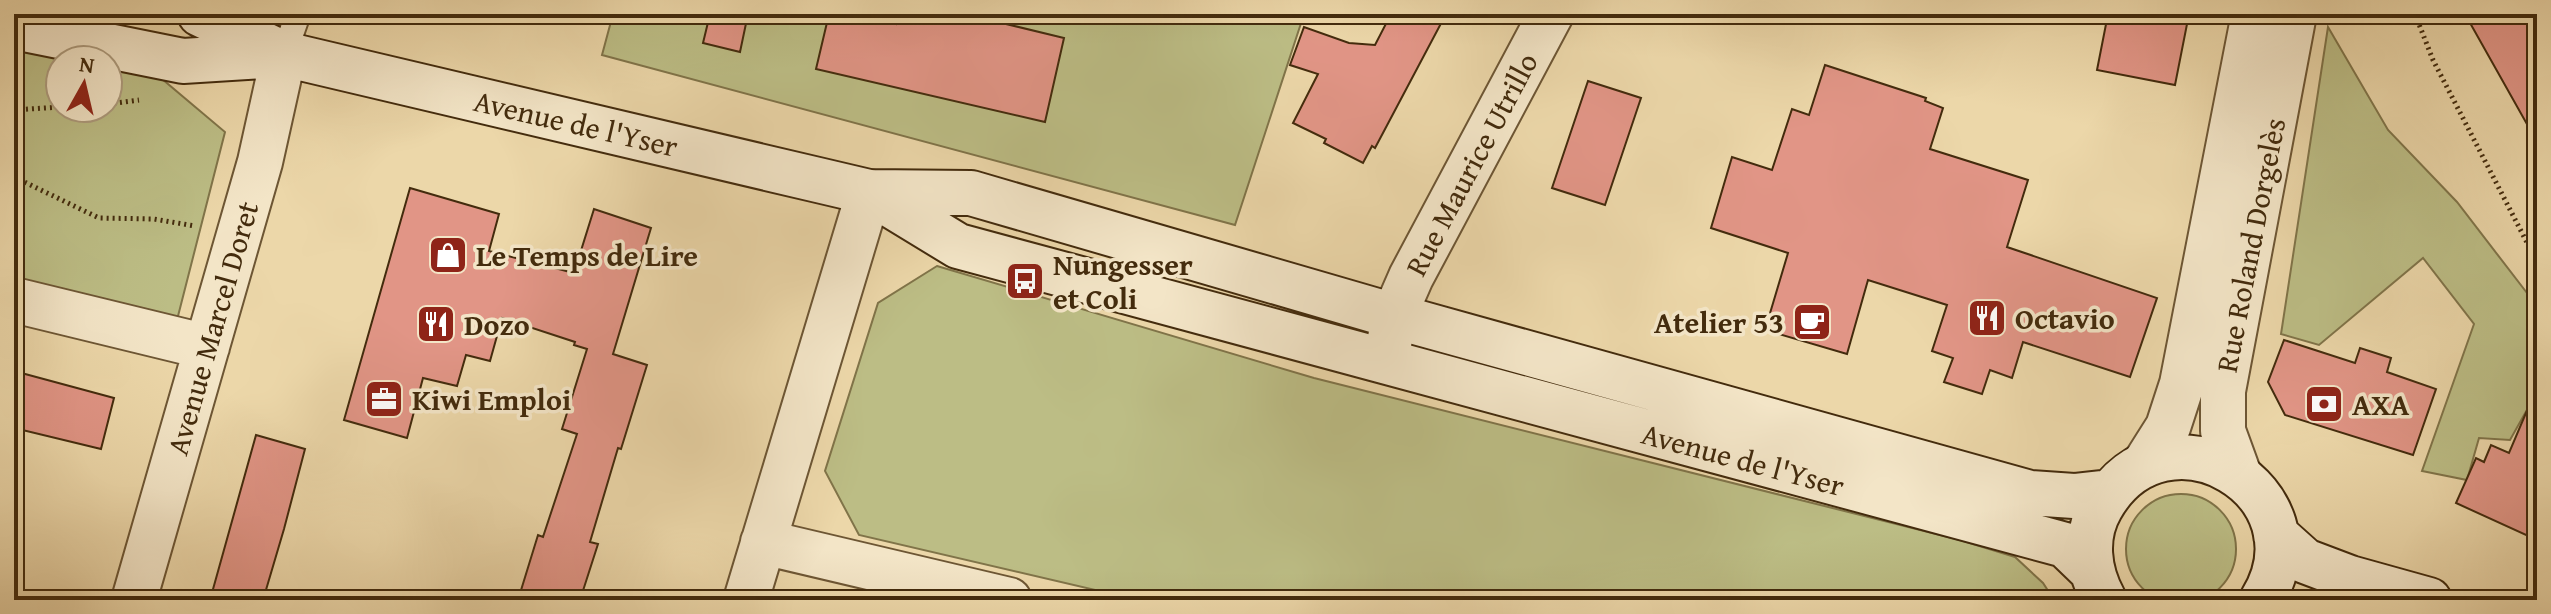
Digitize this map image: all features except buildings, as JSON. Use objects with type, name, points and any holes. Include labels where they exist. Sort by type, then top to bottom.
[{"type":"main road","name":"Avenue de l'Yser","points":[[200,14],[284,54],[869,192],[971,193],[1394,316],[2030,493],[2074,496],[2110,492]]},
{"type":"main road","name":"Rue Maurice Utrillo","points":[[1394,316],[1411,277],[1551,14]]},
{"type":"main road","name":"Rue Roland Dorgelès","points":[[2144,465],[2168,427],[2182,384],[2254,14]]},
{"type":"main road","name":"Rue Roland Dorgelès","points":[[2239,475],[2223,431],[2223,391],[2294,14]]},
{"type":"main road","name":"Avenue de l'Yser","points":[[14,27],[183,61],[284,54]]},
{"type":"main road","name":"Avenue Marcel Doret","points":[[134,600],[260,162],[284,54]]},
{"type":"main road","name":"Avenue de l'Yser","points":[[869,192],[958,246],[2065,545],[2098,586]]},
{"type":"main road","points":[[746,600],[869,192]]},
{"type":"main road","points":[[14,300],[207,347]]},
{"type":"main road","points":[[1386,361],[1394,316]]},
{"type":"main road","points":[[2098,586],[2089,543],[2096,516],[2110,492],[2123,478],[2144,465],[2179,456],[2208,460],[2239,475],[2264,503],[2276,535],[2277,562],[2262,600]]},
{"type":"main road","points":[[2276,535],[2305,561],[2350,578],[2429,600]]},
{"type":"main road","points":[[763,542],[1009,600]]},
{"type":"lane","points":[[284,54],[298,14]]},
{"type":"path","points":[[2415,14],[2433,60],[2537,262]]},
{"type":"path","points":[[14,110],[44,108]]},
{"type":"path","points":[[14,177],[99,218],[154,219],[201,227]]},
{"type":"green space","points":[[613,14],[1304,14],[1235,225],[602,55]]},
{"type":"green space","points":[[2328,27],[2388,130],[2457,202],[2537,306],[2537,401],[2533,399],[2510,440],[2479,438],[2467,480],[2422,471],[2474,324],[2423,258],[2319,345],[2281,334]]},
{"type":"green space","points":[[14,48],[44,54],[44,124],[124,124],[124,71],[162,79],[225,132],[177,320],[14,278]]},
{"type":"green space","points":[[937,266],[1314,378],[1960,540],[2015,557],[2043,583],[2054,600],[1138,600],[859,535],[825,471],[878,303]]},
{"type":"green space","points":[[2181,494],[2202,498],[2220,510],[2232,528],[2236,549],[2232,570],[2220,588],[2202,600],[2181,604],[2160,600],[2142,588],[2130,570],[2126,549],[2130,528],[2142,510],[2160,498]]},
{"type":"place","name":"Le Temps de Lire","points":[[448,255]]},
{"type":"place","name":"Nungesser et Coli","points":[[1025,281]]},
{"type":"place","name":"Octavio","points":[[1987,318]]},
{"type":"place","name":"Atelier 53","points":[[1812,322]]},
{"type":"place","name":"Dozo","points":[[436,324]]},
{"type":"place","name":"Kiwi Emploi","points":[[384,399]]},
{"type":"place","name":"AXA","points":[[2324,404]]}]
